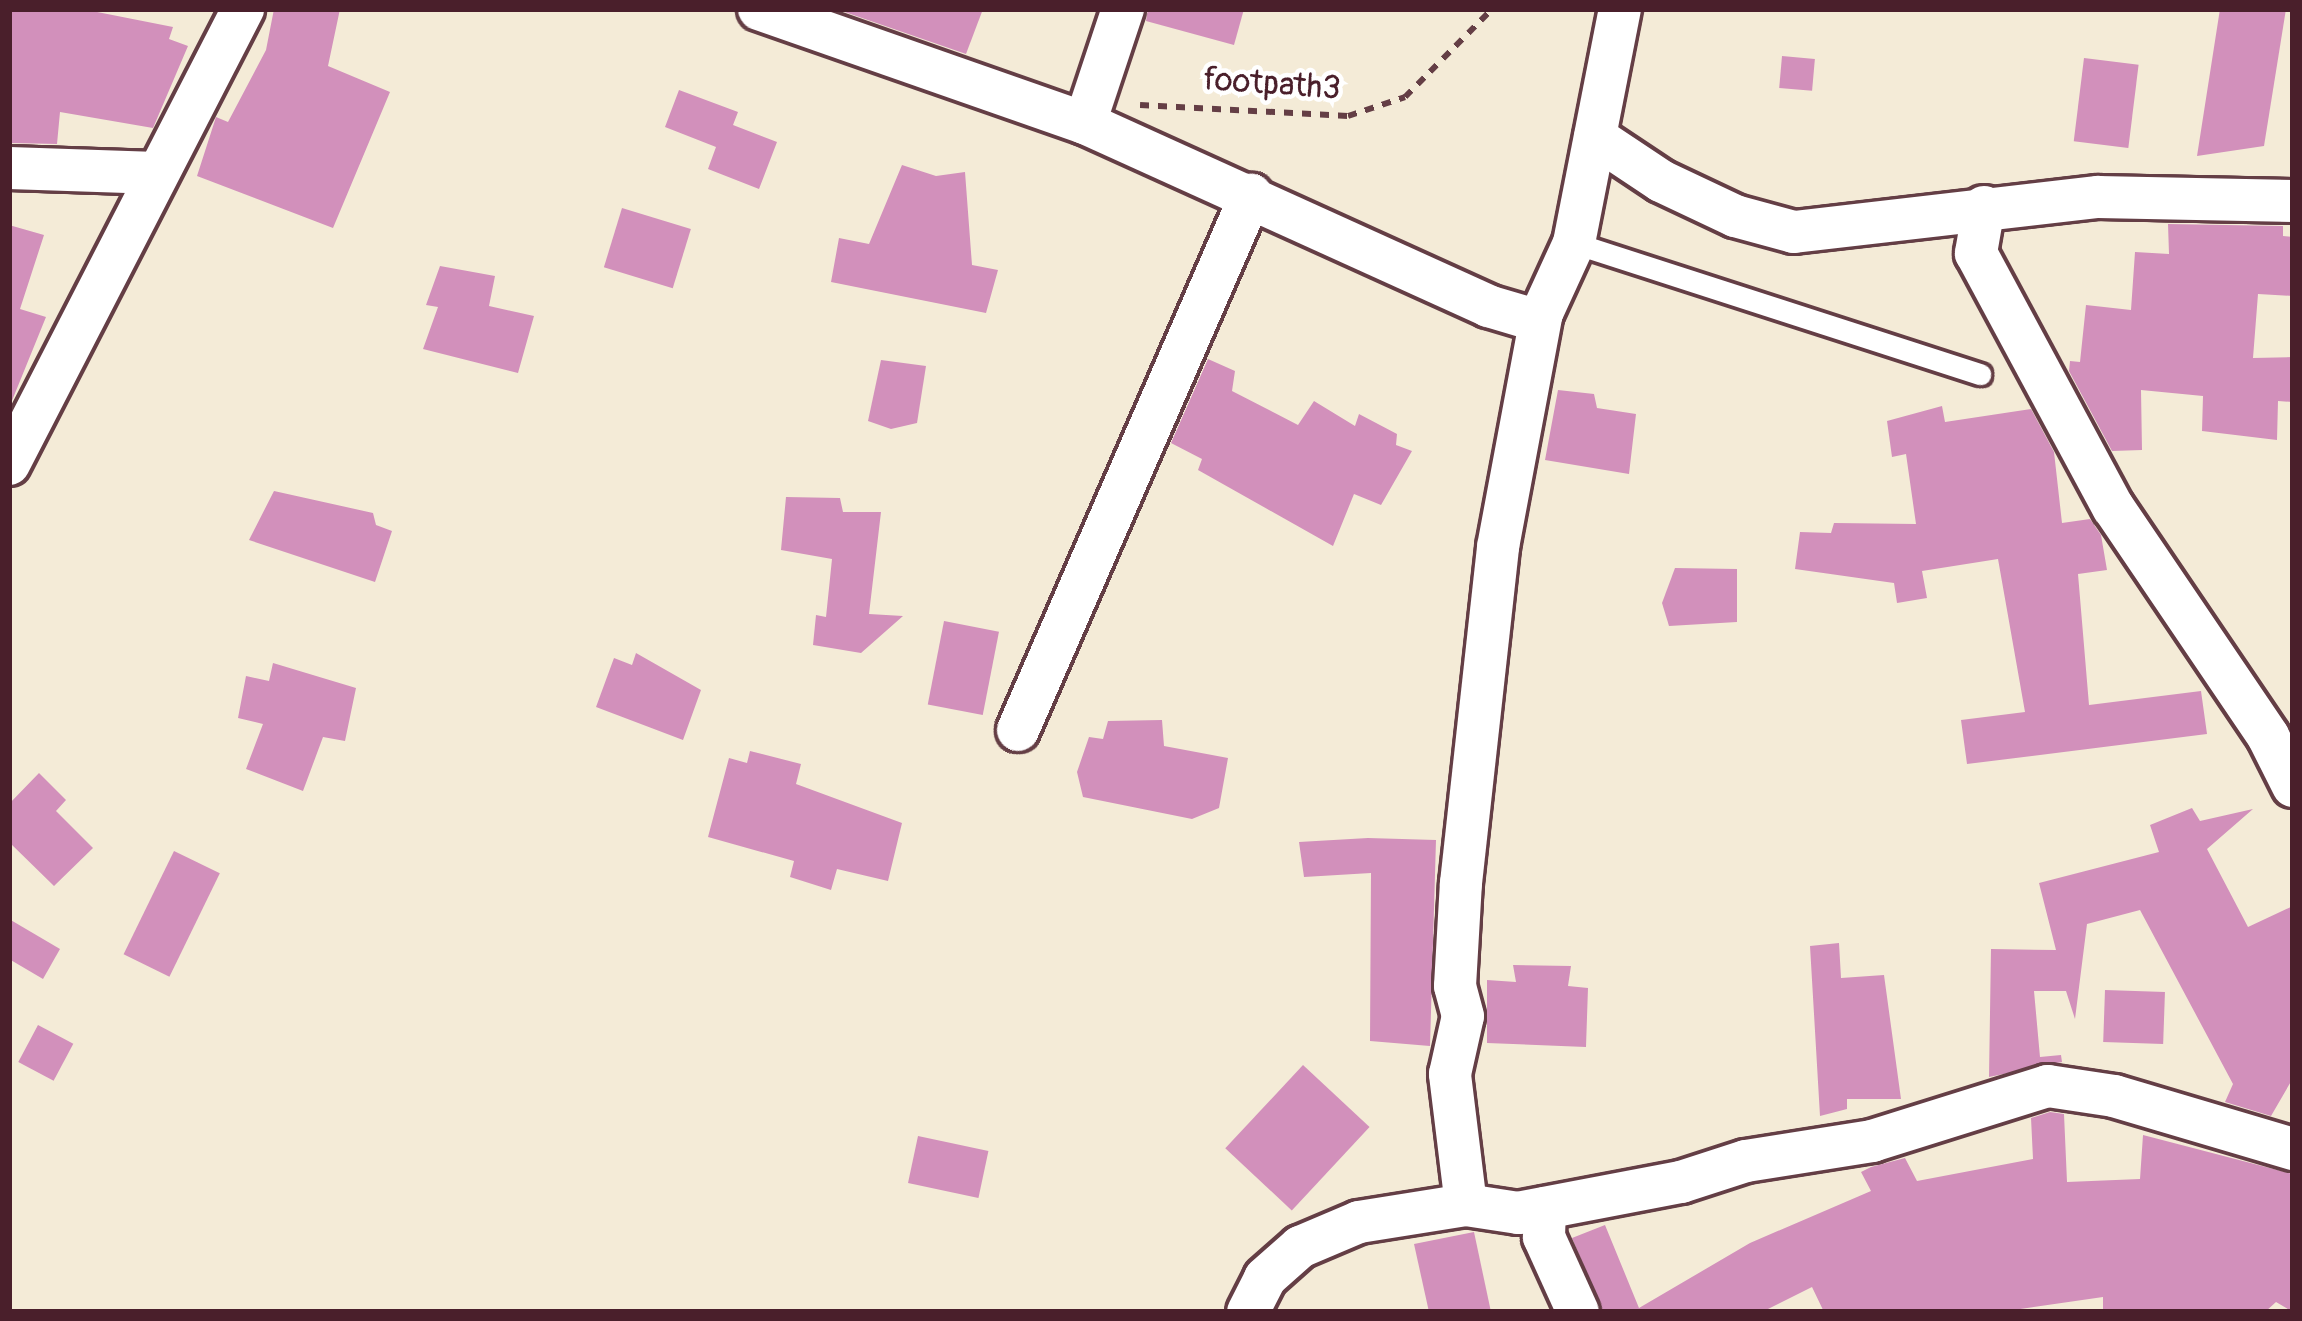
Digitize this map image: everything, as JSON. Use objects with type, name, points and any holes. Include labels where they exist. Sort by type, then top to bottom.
[{"type":"street","points":[[9,464],[113,274],[157,173],[243,9]]},
{"type":"street","points":[[759,9],[1085,123],[1488,307],[1535,320],[1542,313]]},
{"type":"street","points":[[1085,123],[1123,9]]},
{"type":"street","points":[[1466,1205],[1450,1074],[1462,1016],[1455,986],[1461,883],[1498,547],[1542,313],[1574,243],[1620,9]]},
{"type":"street","points":[[1595,137],[1661,181],[1735,216],[1793,232],[1918,224],[1984,207],[2098,197],[2293,201]]},
{"type":"street","points":[[9,168],[157,173]]},
{"type":"street","points":[[1018,730],[1251,195]]},
{"type":"street","points":[[1984,207],[1976,254],[2113,508],[2268,736],[2293,786]]},
{"type":"street","points":[[1248,1312],[1265,1278],[1300,1246],[1359,1222],[1466,1205],[1518,1213],[1545,1208],[1746,1161],[1872,1141],[2048,1086],[2135,1101],[2293,1149]]},
{"type":"street","points":[[1545,1208],[1544,1237],[1578,1312]]},
{"type":"lane","points":[[1574,243],[1980,374]]},
{"type":"path","name":"footpath3","points":[[1085,123],[1154,100],[1348,116],[1406,97],[1492,9]]},
{"type":"building","points":[[9,9],[82,9],[173,27],[169,39],[188,46],[153,128],[60,112],[57,144],[9,143]]},
{"type":"building","points":[[274,9],[340,9],[328,66],[390,92],[333,228],[197,176],[216,117],[228,122],[266,50]]},
{"type":"building","points":[[836,9],[983,9],[966,54]]},
{"type":"building","points":[[1148,9],[1244,9],[1234,45],[1146,21]]},
{"type":"building","points":[[2220,9],[2286,9],[2264,146],[2197,156]]},
{"type":"building","points":[[1782,56],[1815,59],[1812,91],[1779,88]]},
{"type":"building","points":[[2084,58],[2139,65],[2128,148],[2074,141]]},
{"type":"building","points":[[679,90],[738,112],[733,125],[777,142],[759,189],[708,169],[716,147],[665,127]]},
{"type":"building","points":[[902,165],[936,176],[965,172],[972,265],[998,270],[986,313],[831,282],[839,238],[869,244]]},
{"type":"building","points":[[622,208],[691,229],[673,288],[604,267]]},
{"type":"building","points":[[2168,224],[2283,226],[2283,236],[2293,237],[2293,296],[2258,294],[2253,358],[2293,357],[2293,402],[2278,401],[2277,440],[2202,431],[2203,396],[2141,390],[2142,450],[2112,451],[2069,371],[2070,361],[2080,362],[2086,305],[2131,310],[2135,252],[2169,254]]},
{"type":"building","points":[[9,225],[44,235],[20,309],[46,317],[9,408]]},
{"type":"building","points":[[440,266],[495,276],[489,306],[534,316],[518,373],[423,349],[438,307],[426,305]]},
{"type":"building","points":[[1208,359],[1235,371],[1232,391],[1298,425],[1314,401],[1355,426],[1359,414],[1397,434],[1396,445],[1412,451],[1381,505],[1354,494],[1333,546],[1198,470],[1202,459],[1171,443]]},
{"type":"building","points":[[881,360],[926,366],[917,423],[891,429],[868,421]]},
{"type":"building","points":[[1558,390],[1594,394],[1597,408],[1636,414],[1629,474],[1545,460]]},
{"type":"building","points":[[1942,406],[1945,422],[2031,409],[2054,452],[2062,523],[2090,519],[2101,535],[2107,570],[2078,574],[2089,705],[2201,691],[2207,734],[1967,764],[1961,720],[2025,712],[1998,559],[1922,571],[1927,598],[1897,603],[1894,583],[1795,569],[1800,532],[1831,533],[1834,523],[1916,524],[1906,454],[1892,457],[1887,421]]},
{"type":"building","points":[[274,491],[373,513],[376,525],[392,531],[375,582],[249,540]]},
{"type":"building","points":[[786,497],[840,498],[843,512],[881,512],[869,614],[903,616],[861,653],[813,645],[816,615],[826,617],[832,559],[781,550]]},
{"type":"building","points":[[1675,568],[1737,569],[1737,622],[1669,626],[1662,603]]},
{"type":"building","points":[[944,621],[999,632],[983,715],[928,704]]},
{"type":"building","points":[[636,653],[701,690],[683,740],[596,707],[614,658],[632,665]]},
{"type":"building","points":[[273,663],[356,688],[345,741],[323,737],[303,791],[246,769],[263,724],[238,718],[246,676],[269,681]]},
{"type":"building","points":[[1162,720],[1164,746],[1228,758],[1219,808],[1192,819],[1083,797],[1077,772],[1089,737],[1103,739],[1108,721]]},
{"type":"building","points":[[750,751],[801,764],[796,784],[902,823],[888,881],[837,869],[831,890],[790,877],[794,861],[708,837],[729,758],[747,763]]},
{"type":"building","points":[[39,773],[66,800],[56,811],[93,848],[54,886],[9,842],[9,804]]},
{"type":"building","points":[[2192,808],[2200,821],[2253,809],[2207,849],[2248,927],[2293,906],[2293,1078],[2271,1116],[2225,1102],[2233,1084],[2140,910],[2087,924],[2075,1019],[2066,991],[2034,991],[2040,1057],[2061,1055],[2062,1062],[1989,1077],[1991,949],[2056,950],[2039,883],[2159,852],[2150,825]]},
{"type":"building","points":[[1436,840],[1430,1046],[1370,1041],[1371,873],[1304,877],[1299,842]]},
{"type":"building","points":[[174,851],[220,873],[169,977],[124,954]]},
{"type":"building","points":[[9,919],[60,949],[43,979],[9,959]]},
{"type":"building","points":[[1839,943],[1841,978],[1884,975],[1901,1099],[1847,1099],[1847,1109],[1820,1116],[1810,946]]},
{"type":"building","points":[[1513,965],[1571,966],[1568,986],[1588,988],[1586,1047],[1487,1043],[1487,980],[1516,982]]},
{"type":"building","points":[[2105,990],[2165,992],[2163,1044],[2103,1042]]},
{"type":"building","points":[[38,1025],[73,1044],[54,1081],[18,1062]]},
{"type":"building","points":[[1303,1065],[1370,1127],[1292,1210],[1225,1148]]},
{"type":"building","points":[[2050,1112],[2064,1114],[2067,1182],[2140,1179],[2143,1135],[2293,1174],[2293,1312],[2276,1302],[2265,1312],[2103,1311],[2103,1297],[2000,1312],[1824,1312],[1812,1287],[1762,1312],[1603,1312],[1572,1238],[1605,1225],[1639,1308],[1750,1243],[1871,1191],[1861,1172],[1871,1167],[1905,1158],[1917,1181],[2033,1159],[2031,1118]]},
{"type":"building","points":[[918,1136],[988,1151],[978,1198],[908,1183]]},
{"type":"building","points":[[1474,1232],[1491,1312],[1429,1312],[1414,1244]]}]
